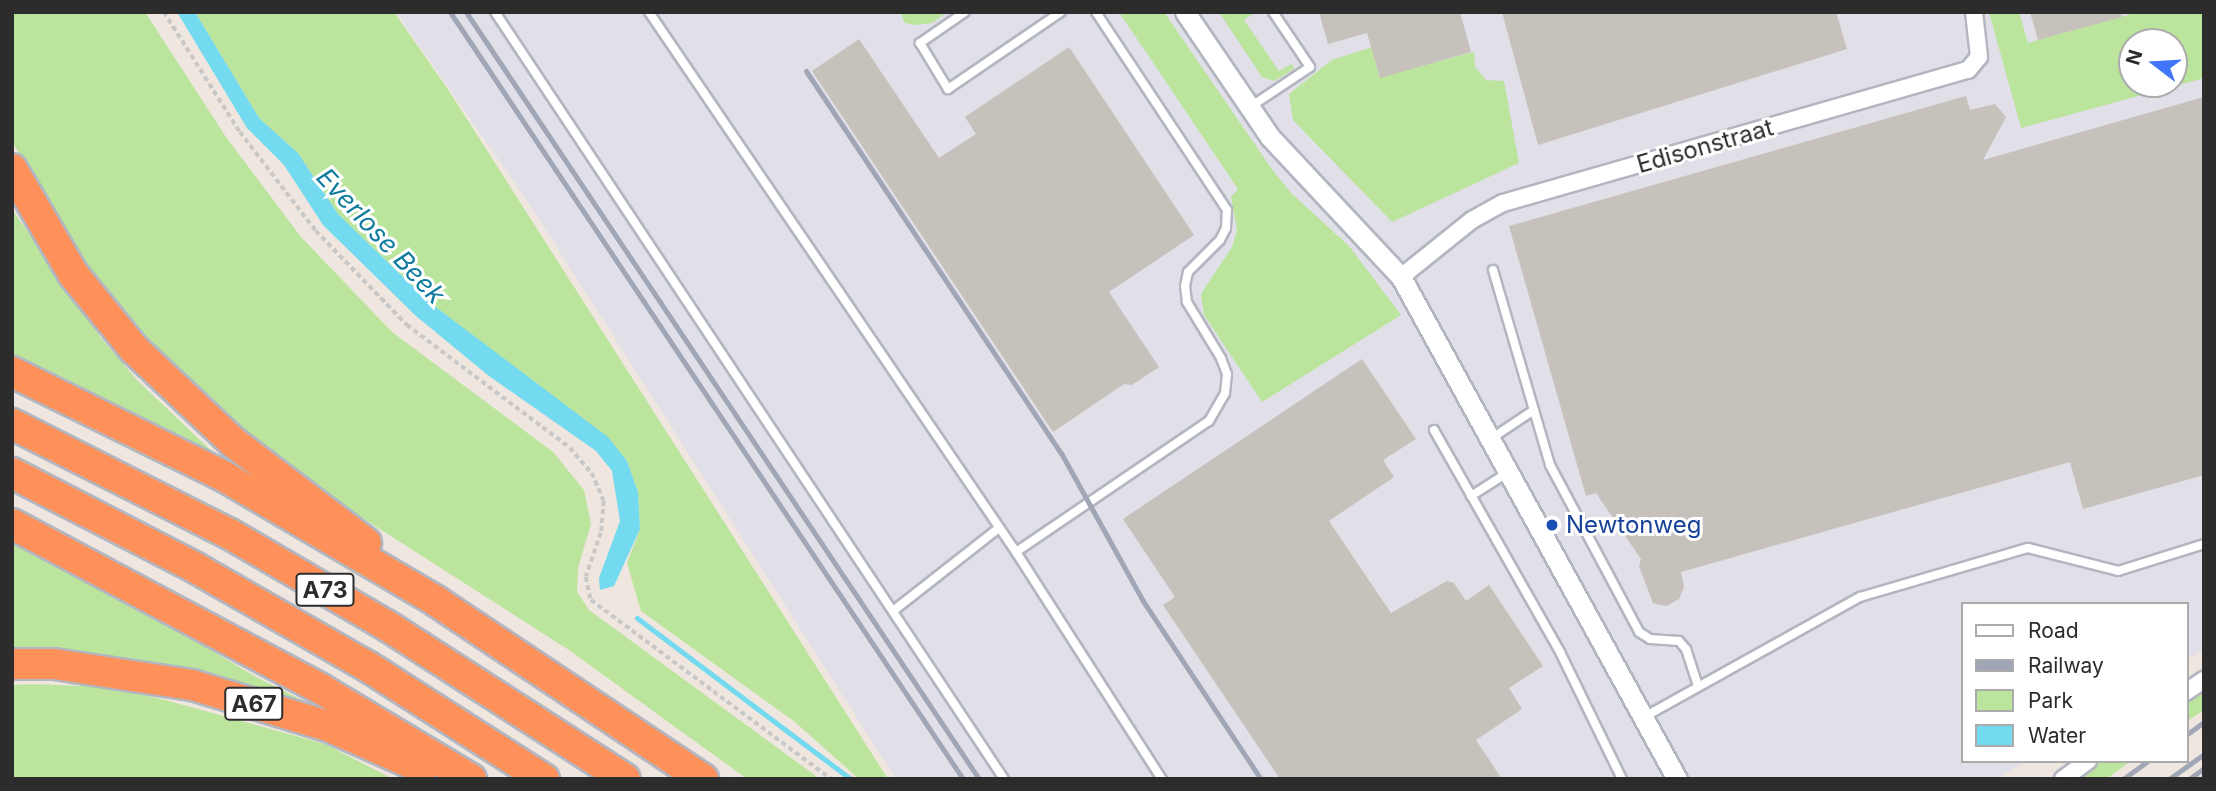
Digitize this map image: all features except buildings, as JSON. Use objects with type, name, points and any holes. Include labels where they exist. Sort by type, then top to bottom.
[{"type":"highway","name":"A73","points":[[12,169],[73,274],[134,349],[233,442],[331,514],[436,601]]},
{"type":"highway","name":"A73","points":[[12,372],[225,477],[436,601],[703,779]]},
{"type":"highway","name":"A73","points":[[12,424],[230,534],[398,632],[625,779]]},
{"type":"highway","name":"A73","points":[[12,473],[194,566],[344,653],[544,779]]},
{"type":"highway","points":[[12,524],[321,689],[471,779]]},
{"type":"highway","name":"A67","points":[[12,664],[54,664],[192,685],[328,726],[442,779]]},
{"type":"street","points":[[1185,12],[1270,138],[1401,277],[1492,438],[1677,779]]},
{"type":"street","name":"Edisonstraat","points":[[1401,277],[1472,220],[1503,203],[1968,70],[1979,57],[1974,12]]},
{"type":"street","points":[[2188,691],[2204,680]]},
{"type":"street","points":[[2063,779],[2085,763]]},
{"type":"lane","points":[[495,12],[1004,779]]},
{"type":"lane","points":[[649,12],[1016,552],[1162,779]]},
{"type":"lane","points":[[965,12],[920,43],[948,89],[1061,12]]},
{"type":"lane","points":[[1016,552],[1209,421],[1225,393],[1227,374],[1221,358],[1187,302],[1185,286],[1188,272],[1220,240],[1226,228],[1227,210],[1096,12]]},
{"type":"lane","points":[[1250,107],[1310,67],[1273,12]]},
{"type":"lane","points":[[1493,271],[1550,465],[1639,632],[1650,639],[1679,641],[1686,649],[1698,686]]},
{"type":"lane","points":[[1492,438],[1534,410]]},
{"type":"lane","points":[[1434,430],[1561,654],[1622,779]]},
{"type":"lane","points":[[1471,496],[1510,471]]},
{"type":"lane","points":[[893,611],[999,528]]},
{"type":"lane","points":[[1644,717],[1860,597],[2028,548],[2118,571],[2204,544]]},
{"type":"path","points":[[164,12],[240,132],[316,231],[407,325],[570,448],[592,473],[604,501],[601,533],[586,577],[591,600],[831,779]]},
{"type":"shaded area","points":[[396,12],[2204,12],[2204,649],[2188,659],[2188,602],[1960,602],[1960,763],[2024,763],[1996,779],[896,779],[528,202]]},
{"type":"green space","points":[[12,12],[145,12],[226,137],[301,237],[392,332],[553,452],[584,490],[591,524],[578,568],[577,592],[589,610],[820,779],[747,779],[569,650],[286,469],[172,368],[70,243],[12,141]]},
{"type":"green space","points":[[195,12],[394,12],[449,91],[888,779],[859,779],[795,722],[641,611],[627,563],[640,529],[638,492],[627,461],[429,302],[338,214],[298,153],[259,118]]},
{"type":"green space","points":[[900,12],[947,12],[932,23],[916,25],[905,23]]},
{"type":"green space","points":[[1119,12],[1164,12],[1271,168],[1291,193],[1349,246],[1401,315],[1262,402],[1204,315],[1201,294],[1232,247],[1237,230],[1231,197],[1238,189]]},
{"type":"green space","points":[[1219,12],[1256,12],[1244,20],[1279,71],[1292,64],[1294,69],[1274,81],[1262,77]]},
{"type":"green space","points":[[1989,12],[2019,12],[2028,43],[2138,12],[2204,12],[2204,78],[2188,82],[2188,28],[2118,28],[2118,98],[2131,98],[2021,128]]},
{"type":"green space","points":[[1372,47],[1379,77],[1474,52],[1475,67],[1486,80],[1504,81],[1519,163],[1392,222],[1293,120],[1289,94],[1332,60]]},
{"type":"green space","points":[[12,209],[101,338],[137,380],[221,460],[12,355]]},
{"type":"green space","points":[[12,542],[105,587],[256,677],[336,717],[12,655]]},
{"type":"green space","points":[[12,685],[107,687],[165,700],[325,744],[393,779],[12,779]]},
{"type":"green space","points":[[2204,689],[2204,710],[2188,721],[2188,700]]},
{"type":"green space","points":[[2096,763],[2128,763],[2106,779],[2074,779]]},
{"type":"water","points":[[177,12],[195,12],[259,118],[298,153],[338,214],[429,302],[608,437],[627,461],[638,492],[640,529],[614,586],[600,590],[599,578],[620,521],[612,471],[596,451],[489,376],[416,316],[323,225],[284,165],[247,128]]},
{"type":"waterway","points":[[637,618],[851,779]]},
{"type":"railway","points":[[450,12],[963,779]]},
{"type":"railway","points":[[466,12],[979,779]]},
{"type":"railway","points":[[806,71],[1061,453],[1143,601],[1261,779]]},
{"type":"railway","points":[[2188,734],[2204,722]]},
{"type":"railway","points":[[2169,779],[2204,754]]},
{"type":"railway","points":[[2123,779],[2145,763]]},
{"type":"railway","points":[[2189,779],[2204,768]]},
{"type":"place","name":"Newtonweg","points":[[1552,525]]},
{"type":"water label","name":"Everlose Beek","points":[[381,236]]}]
